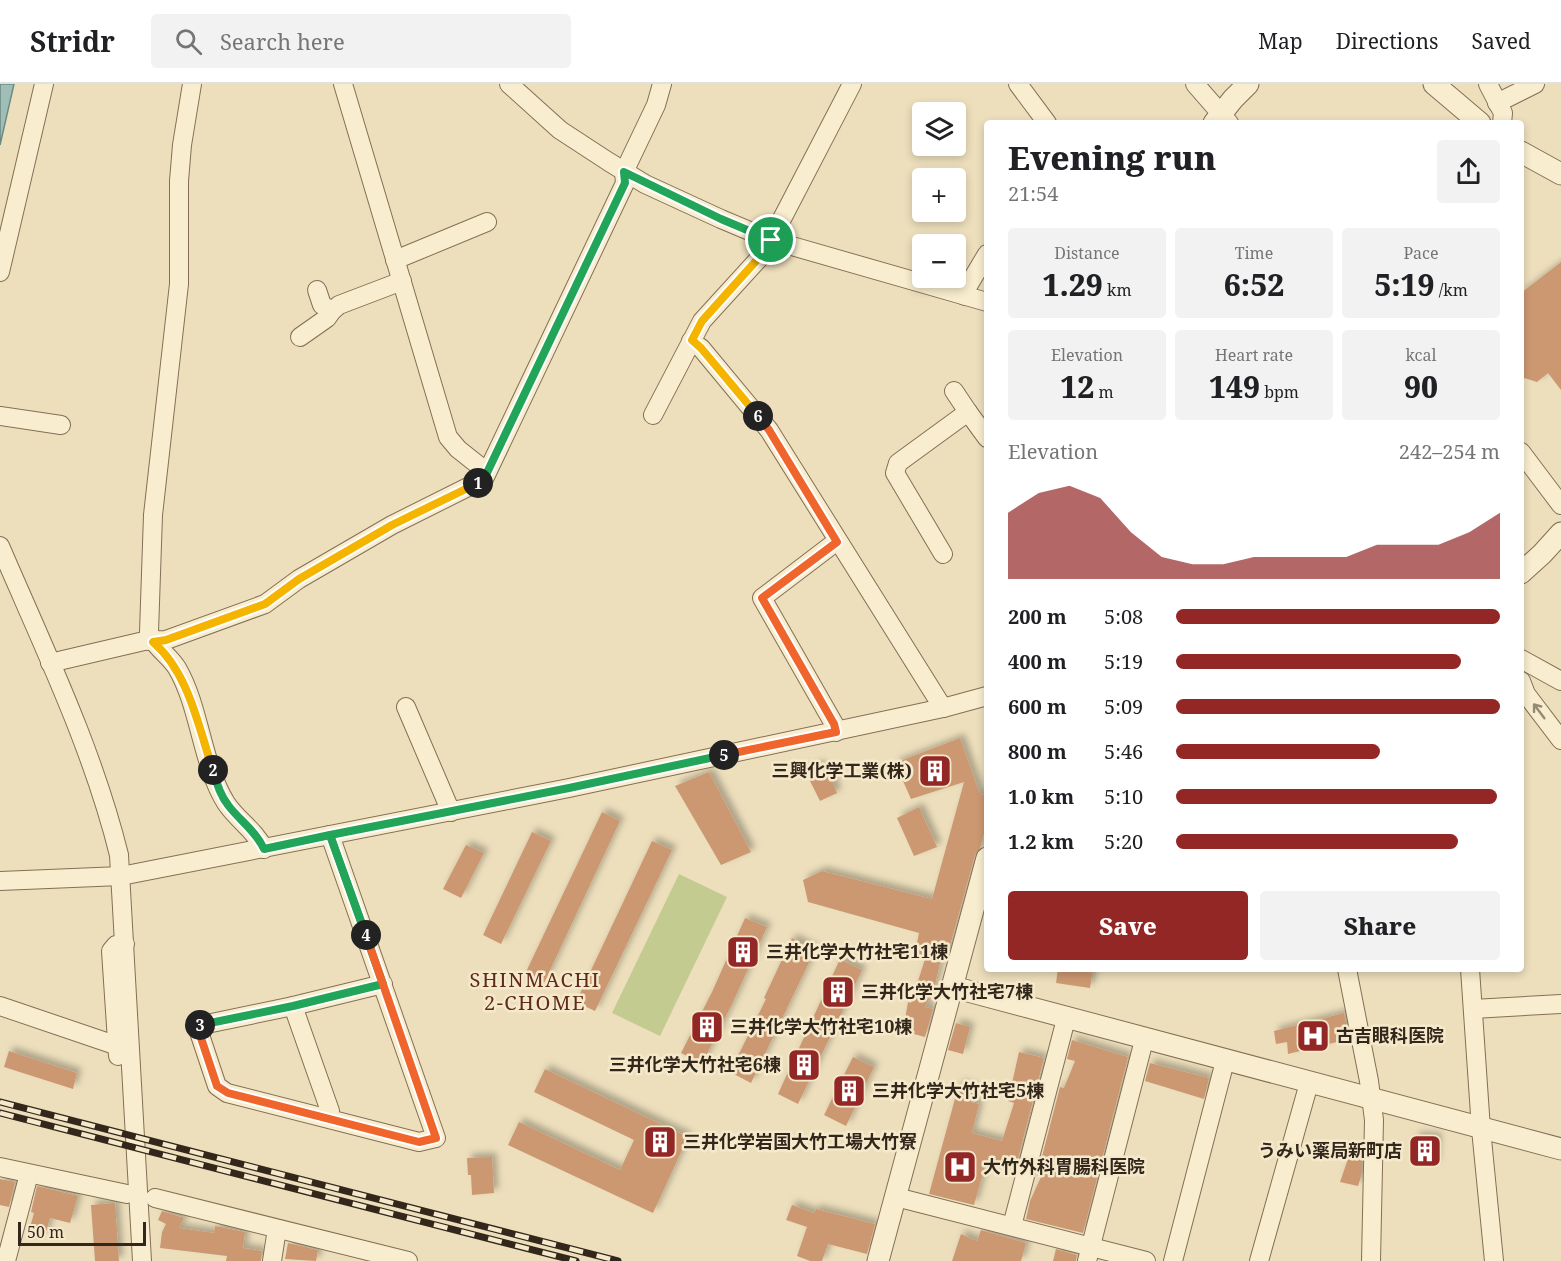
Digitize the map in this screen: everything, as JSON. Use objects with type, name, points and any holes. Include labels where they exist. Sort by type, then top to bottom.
[{"type":"street","points":[[0,272],[44,84]]},
{"type":"street","points":[[192,84],[182,145],[179,284],[153,515],[149,632],[153,642],[177,668],[219,788],[227,804],[260,840],[264,849]]},
{"type":"street","points":[[343,84],[448,437],[458,449],[487,472]]},
{"type":"street","points":[[509,84],[560,130],[624,172],[721,219],[771,240],[984,301]]},
{"type":"street","points":[[50,663],[144,641],[166,640],[265,604],[299,579],[392,525],[484,479],[625,183],[624,172],[656,105],[662,84]]},
{"type":"street","points":[[653,415],[702,321],[764,252],[852,84]]},
{"type":"street","points":[[1018,84],[1045,120]]},
{"type":"street","points":[[1195,84],[1221,120],[1248,84]]},
{"type":"street","points":[[1434,84],[1476,120]]},
{"type":"street","points":[[1488,84],[1503,114],[1502,120]]},
{"type":"street","points":[[1497,103],[1534,84]]},
{"type":"street","points":[[1524,154],[1561,174]]},
{"type":"street","points":[[395,260],[487,222]]},
{"type":"street","points":[[965,296],[968,286],[984,259]]},
{"type":"street","points":[[300,337],[327,318],[339,306],[402,281]]},
{"type":"street","points":[[317,290],[322,305],[332,311]]},
{"type":"street","points":[[692,340],[769,430],[943,708]]},
{"type":"street","points":[[954,391],[984,434]]},
{"type":"street","points":[[944,554],[895,473],[898,463],[968,412]]},
{"type":"street","points":[[0,416],[61,425]]},
{"type":"street","points":[[1524,456],[1561,505]]},
{"type":"street","points":[[1524,570],[1561,532]]},
{"type":"street","points":[[836,732],[834,724],[762,598],[837,542]]},
{"type":"street","points":[[0,546],[50,663],[109,814],[119,855],[142,1261]]},
{"type":"street","points":[[1524,661],[1561,681]]},
{"type":"street","points":[[1524,689],[1561,740]]},
{"type":"street","points":[[0,881],[121,876],[451,812],[836,732],[984,697]]},
{"type":"street","points":[[406,707],[451,812]]},
{"type":"street","points":[[330,835],[383,984],[436,1138],[419,1142],[228,1093],[217,1086],[197,1026],[383,984]]},
{"type":"street","points":[[878,1261],[984,873]]},
{"type":"street","points":[[123,1114],[111,951],[116,945],[124,944]]},
{"type":"street","points":[[1348,972],[1374,1120],[1371,1261]]},
{"type":"street","points":[[1470,972],[1481,1129],[1494,1261]]},
{"type":"street","points":[[953,987],[1144,1040],[1561,1149]]},
{"type":"street","points":[[1473,1009],[1561,1004]]},
{"type":"street","points":[[0,1006],[117,1044]]},
{"type":"street","points":[[293,1006],[330,1111],[328,1118]]},
{"type":"street","points":[[1012,1226],[1066,1019]]},
{"type":"street","points":[[1088,1253],[1144,1040]]},
{"type":"street","points":[[1173,1261],[1225,1061]]},
{"type":"street","points":[[1259,1261],[1309,1083]]},
{"type":"street","points":[[0,1167],[127,1194]]},
{"type":"street","points":[[6,1261],[29,1174]]},
{"type":"street","points":[[896,1197],[1012,1226],[1088,1253],[1146,1261]]},
{"type":"street","points":[[155,1198],[396,1260]]},
{"type":"street","points":[[272,1261],[278,1229]]},
{"type":"green space","points":[[679,874],[727,897],[660,1036],[612,1013]]},
{"type":"water","points":[[0,84],[14,84],[0,145]]},
{"type":"building","points":[[1561,262],[1561,390],[1548,373],[1537,382],[1524,378],[1524,291]]},
{"type":"building","points":[[960,738],[980,794],[984,795],[984,833],[980,848],[975,855],[946,960],[941,959],[934,989],[925,1007],[933,1009],[925,1037],[903,1031],[908,1002],[911,1003],[926,956],[915,953],[919,933],[808,902],[803,880],[822,871],[932,899],[964,782],[911,799],[895,763]]},
{"type":"building","points":[[820,764],[825,776],[830,775],[837,793],[820,801],[805,771]]},
{"type":"building","points":[[709,772],[751,852],[721,865],[675,786]]},
{"type":"building","points":[[919,807],[937,847],[914,856],[897,818]]},
{"type":"building","points":[[602,812],[620,821],[544,983],[525,974]]},
{"type":"building","points":[[532,832],[551,841],[501,944],[483,935]]},
{"type":"building","points":[[652,841],[672,850],[595,1011],[576,1002]]},
{"type":"building","points":[[466,845],[484,853],[461,898],[443,889]]},
{"type":"building","points":[[745,918],[767,927],[702,1064],[681,1053],[712,992]]},
{"type":"building","points":[[792,938],[815,950],[751,1083],[730,1072],[766,999],[764,998]]},
{"type":"building","points":[[840,959],[862,970],[798,1104],[778,1094]]},
{"type":"building","points":[[1058,972],[1093,972],[1090,988],[1056,983]]},
{"type":"building","name":"古吉眼科医院","points":[[1344,1013],[1349,1039],[1288,1054],[1287,1042],[1276,1044],[1274,1031]]},
{"type":"building","points":[[956,1023],[970,1027],[963,1054],[948,1050]]},
{"type":"building","points":[[1072,1040],[1128,1057],[1083,1233],[1026,1219],[1030,1201],[1041,1177],[1037,1176],[1060,1087],[1064,1088],[1075,1061],[1067,1059]]},
{"type":"building","points":[[9,1051],[77,1073],[73,1089],[4,1067]]},
{"type":"building","name":"大竹外科胃腸科医院","points":[[1019,1052],[1044,1058],[1015,1170],[986,1162],[974,1205],[929,1194],[959,1084],[974,1088],[971,1102],[979,1104],[972,1133],[1002,1141],[1014,1103],[1008,1101]]},
{"type":"building","name":"三井化学大竹社宅5棟","points":[[853,1057],[874,1067],[846,1126],[824,1115]]},
{"type":"building","points":[[1150,1063],[1209,1078],[1204,1099],[1145,1081]]},
{"type":"building","name":"三井化学岩国大竹工場大竹寮","points":[[545,1069],[688,1137],[653,1213],[508,1145],[519,1122],[620,1170],[634,1140],[534,1092]]},
{"type":"building","name":"うみい薬局新町店","points":[[1415,1136],[1437,1137],[1435,1165],[1414,1165]]},
{"type":"building","points":[[1349,1156],[1362,1160],[1362,1173],[1358,1186],[1340,1182]]},
{"type":"building","points":[[492,1157],[494,1193],[472,1195],[467,1158]]},
{"type":"building","points":[[0,1179],[15,1182],[9,1207],[0,1205]]},
{"type":"building","points":[[37,1186],[78,1196],[70,1223],[50,1218],[45,1235],[29,1231]]},
{"type":"building","points":[[115,1203],[119,1261],[95,1261],[91,1205]]},
{"type":"building","points":[[792,1205],[814,1213],[816,1209],[875,1224],[867,1254],[828,1244],[822,1261],[810,1261],[797,1256],[807,1227],[786,1220]]},
{"type":"building","points":[[162,1211],[184,1218],[179,1228],[214,1233],[215,1226],[245,1232],[243,1248],[262,1251],[261,1261],[226,1261],[227,1256],[160,1248],[162,1232],[166,1224],[158,1220]]},
{"type":"building","points":[[981,1230],[1026,1243],[1021,1261],[952,1261],[961,1234],[977,1241]]},
{"type":"building","points":[[288,1243],[318,1250],[316,1261],[285,1259]]},
{"type":"building","points":[[1056,1249],[1077,1255],[1076,1261],[1053,1261]]},
{"type":"railway","points":[[0,1102],[618,1261]]},
{"type":"railway","points":[[0,1113],[576,1261]]},
{"type":"place","name":"三興化学工業(株)","points":[[935,771]]},
{"type":"place","name":"三井化学大竹社宅11棟","points":[[743,952]]},
{"type":"place","name":"三井化学大竹社宅7棟","points":[[838,992]]},
{"type":"place","name":"三井化学大竹社宅10棟","points":[[707,1027]]},
{"type":"place","name":"古吉眼科医院","points":[[1313,1036]]},
{"type":"place","name":"三井化学大竹社宅6棟","points":[[804,1065]]},
{"type":"place","name":"三井化学大竹社宅5棟","points":[[849,1091]]},
{"type":"place","name":"三井化学岩国大竹工場大竹寮","points":[[660,1142]]},
{"type":"place","name":"うみい薬局新町店","points":[[1425,1151]]},
{"type":"place","name":"大竹外科胃腸科医院","points":[[960,1167]]},
{"type":"district","name":"SHINMACHI 2-CHOME","points":[[535,992]]},
{"type":"route","points":[[771,240],[645,184],[624,172],[625,183],[484,479],[392,525],[299,579],[265,604],[166,640],[153,642],[177,668],[219,788],[227,804],[260,840],[264,849],[330,835],[383,984],[197,1026],[217,1086],[228,1093],[419,1142],[436,1138],[383,984],[357,909],[330,835],[836,732],[834,724],[762,598],[837,542],[769,430],[692,340],[702,321],[764,252],[771,240]]}]
